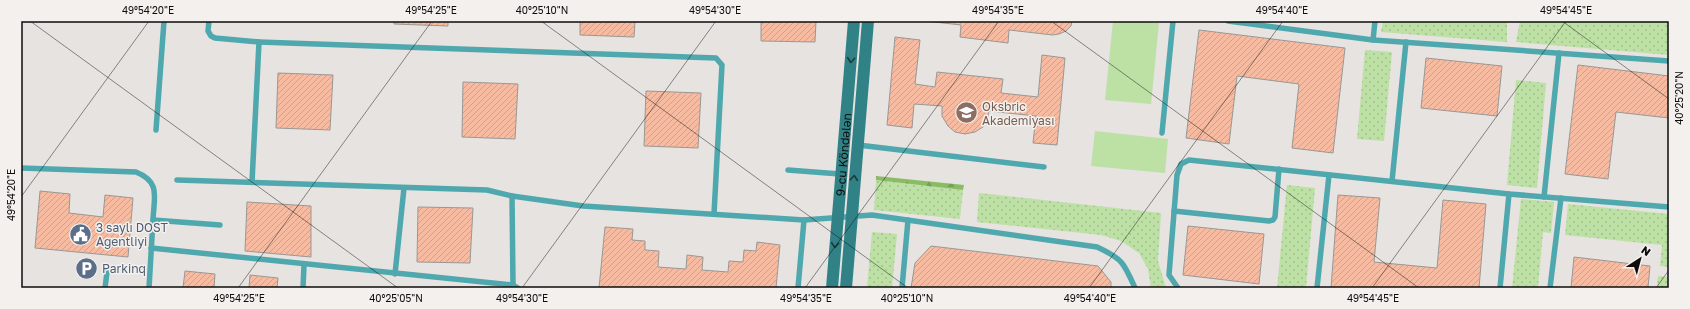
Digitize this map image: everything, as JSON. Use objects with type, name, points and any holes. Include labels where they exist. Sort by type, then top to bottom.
[{"type":"main road","name":"9-cu Köndələn","points":[[832,288],[840,174],[854,21]]},
{"type":"main road","name":"9-cu Köndələn","points":[[846,288],[868,21]]},
{"type":"lane","points":[[156,130],[164,21]]},
{"type":"lane","points":[[209,21],[208,31],[211,36],[215,38],[259,42],[716,58],[722,65],[714,214]]},
{"type":"lane","points":[[1162,133],[1173,21]]},
{"type":"lane","points":[[1228,21],[1373,40],[1669,61]]},
{"type":"lane","points":[[1373,40],[1375,21]]},
{"type":"lane","points":[[252,182],[259,42]]},
{"type":"lane","points":[[1392,181],[1406,42]]},
{"type":"lane","points":[[1544,197],[1560,53]]},
{"type":"lane","points":[[857,145],[1044,167]]},
{"type":"lane","points":[[1178,288],[1169,275],[1177,175],[1181,164],[1189,160],[1509,194],[1669,207]]},
{"type":"lane","points":[[21,168],[136,172],[147,177],[154,186],[154,220],[149,288]]},
{"type":"lane","points":[[1174,211],[1269,221],[1273,220],[1275,217],[1279,169]]},
{"type":"lane","points":[[788,170],[840,174]]},
{"type":"lane","points":[[1317,288],[1329,175]]},
{"type":"lane","points":[[178,180],[487,190],[512,196],[583,206],[804,220],[872,215],[1097,248],[1114,255],[1127,269],[1135,288]]},
{"type":"lane","points":[[395,274],[404,188]]},
{"type":"lane","points":[[1500,288],[1509,194]]},
{"type":"lane","points":[[151,248],[516,287],[512,196]]},
{"type":"lane","points":[[1550,288],[1561,198]]},
{"type":"lane","points":[[154,220],[220,225]]},
{"type":"lane","points":[[798,288],[804,220]]},
{"type":"lane","points":[[902,288],[908,220]]},
{"type":"lane","points":[[302,288],[304,265]]},
{"type":"lane","points":[[105,288],[107,272]]},
{"type":"green space","points":[[1113,21],[1159,23],[1151,104],[1105,100]]},
{"type":"green space","points":[[1383,21],[1507,21],[1507,42],[1381,32]]},
{"type":"green space","points":[[1520,21],[1669,21],[1669,55],[1516,42]]},
{"type":"green space","points":[[1365,50],[1392,52],[1384,141],[1357,139]]},
{"type":"green space","points":[[1516,80],[1546,83],[1537,188],[1507,185]]},
{"type":"green space","points":[[1095,131],[1168,139],[1165,173],[1091,166]]},
{"type":"green space","points":[[876,176],[964,185],[963,190],[876,180]]},
{"type":"green space","points":[[876,180],[963,190],[960,219],[874,210]]},
{"type":"green space","points":[[1287,185],[1315,188],[1306,288],[1277,288]]},
{"type":"green space","points":[[979,193],[1161,213],[1158,261],[1166,288],[1151,288],[1148,269],[1139,253],[1121,241],[1101,235],[977,222]]},
{"type":"green space","points":[[1521,199],[1554,202],[1551,233],[1543,232],[1538,288],[1512,288]]},
{"type":"green space","points":[[1568,204],[1669,214],[1669,267],[1660,266],[1662,245],[1565,235]]},
{"type":"green space","points":[[872,232],[897,234],[892,288],[867,288]]},
{"type":"green space","points":[[1658,276],[1669,277],[1669,288],[1657,288]]},
{"type":"building","points":[[394,21],[448,21],[448,26],[394,24]]},
{"type":"building","points":[[580,21],[635,21],[634,37],[580,35]]},
{"type":"building","points":[[761,21],[816,21],[815,42],[761,41]]},
{"type":"building","points":[[925,21],[1072,21],[1071,26],[1066,31],[1053,35],[1009,30],[1008,43],[960,37],[961,25]]},
{"type":"building","points":[[1199,30],[1345,48],[1333,153],[1292,148],[1299,84],[1237,76],[1229,144],[1186,138]]},
{"type":"building","points":[[895,37],[920,40],[915,84],[935,87],[937,72],[1003,79],[1001,93],[1038,97],[1042,55],[1065,58],[1057,145],[1033,143],[1036,116],[989,111],[987,120],[983,127],[975,132],[965,134],[955,132],[948,126],[942,116],[942,106],[914,104],[912,128],[887,125]]},
{"type":"building","points":[[1426,58],[1502,66],[1497,116],[1421,108]]},
{"type":"building","points":[[1578,65],[1669,76],[1669,118],[1616,112],[1608,179],[1565,174]]},
{"type":"building","points":[[278,73],[333,75],[330,130],[276,128]]},
{"type":"building","points":[[463,82],[518,84],[515,139],[462,137]]},
{"type":"building","points":[[646,91],[701,93],[698,148],[644,146]]},
{"type":"building","points":[[40,191],[70,194],[69,213],[103,217],[105,195],[133,198],[128,257],[35,248]]},
{"type":"building","points":[[1338,195],[1380,198],[1374,262],[1437,268],[1443,200],[1486,204],[1479,288],[1331,288]]},
{"type":"building","points":[[247,202],[311,206],[311,257],[245,251]]},
{"type":"building","points":[[418,207],[473,208],[470,263],[417,262]]},
{"type":"building","points":[[1188,226],[1264,234],[1259,284],[1183,275]]},
{"type":"building","points":[[605,227],[633,229],[632,240],[645,241],[645,250],[659,251],[658,267],[686,269],[687,255],[703,257],[702,270],[728,272],[729,261],[743,262],[744,250],[756,251],[757,242],[780,245],[776,288],[599,288]]},
{"type":"building","points":[[931,246],[1098,266],[1111,282],[1111,288],[911,288],[915,263]]},
{"type":"building","points":[[1574,257],[1650,266],[1648,288],[1571,288]]},
{"type":"building","points":[[185,271],[215,274],[214,288],[183,288]]},
{"type":"building","points":[[250,275],[278,278],[277,288],[249,288]]},
{"type":"place","name":"Oksbric Akademiyası","points":[[966,113]]},
{"type":"place","name":"3 saylı DOST Agentliyi","points":[[80,234]]},
{"type":"place","name":"Parkinq","points":[[87,268]]}]
